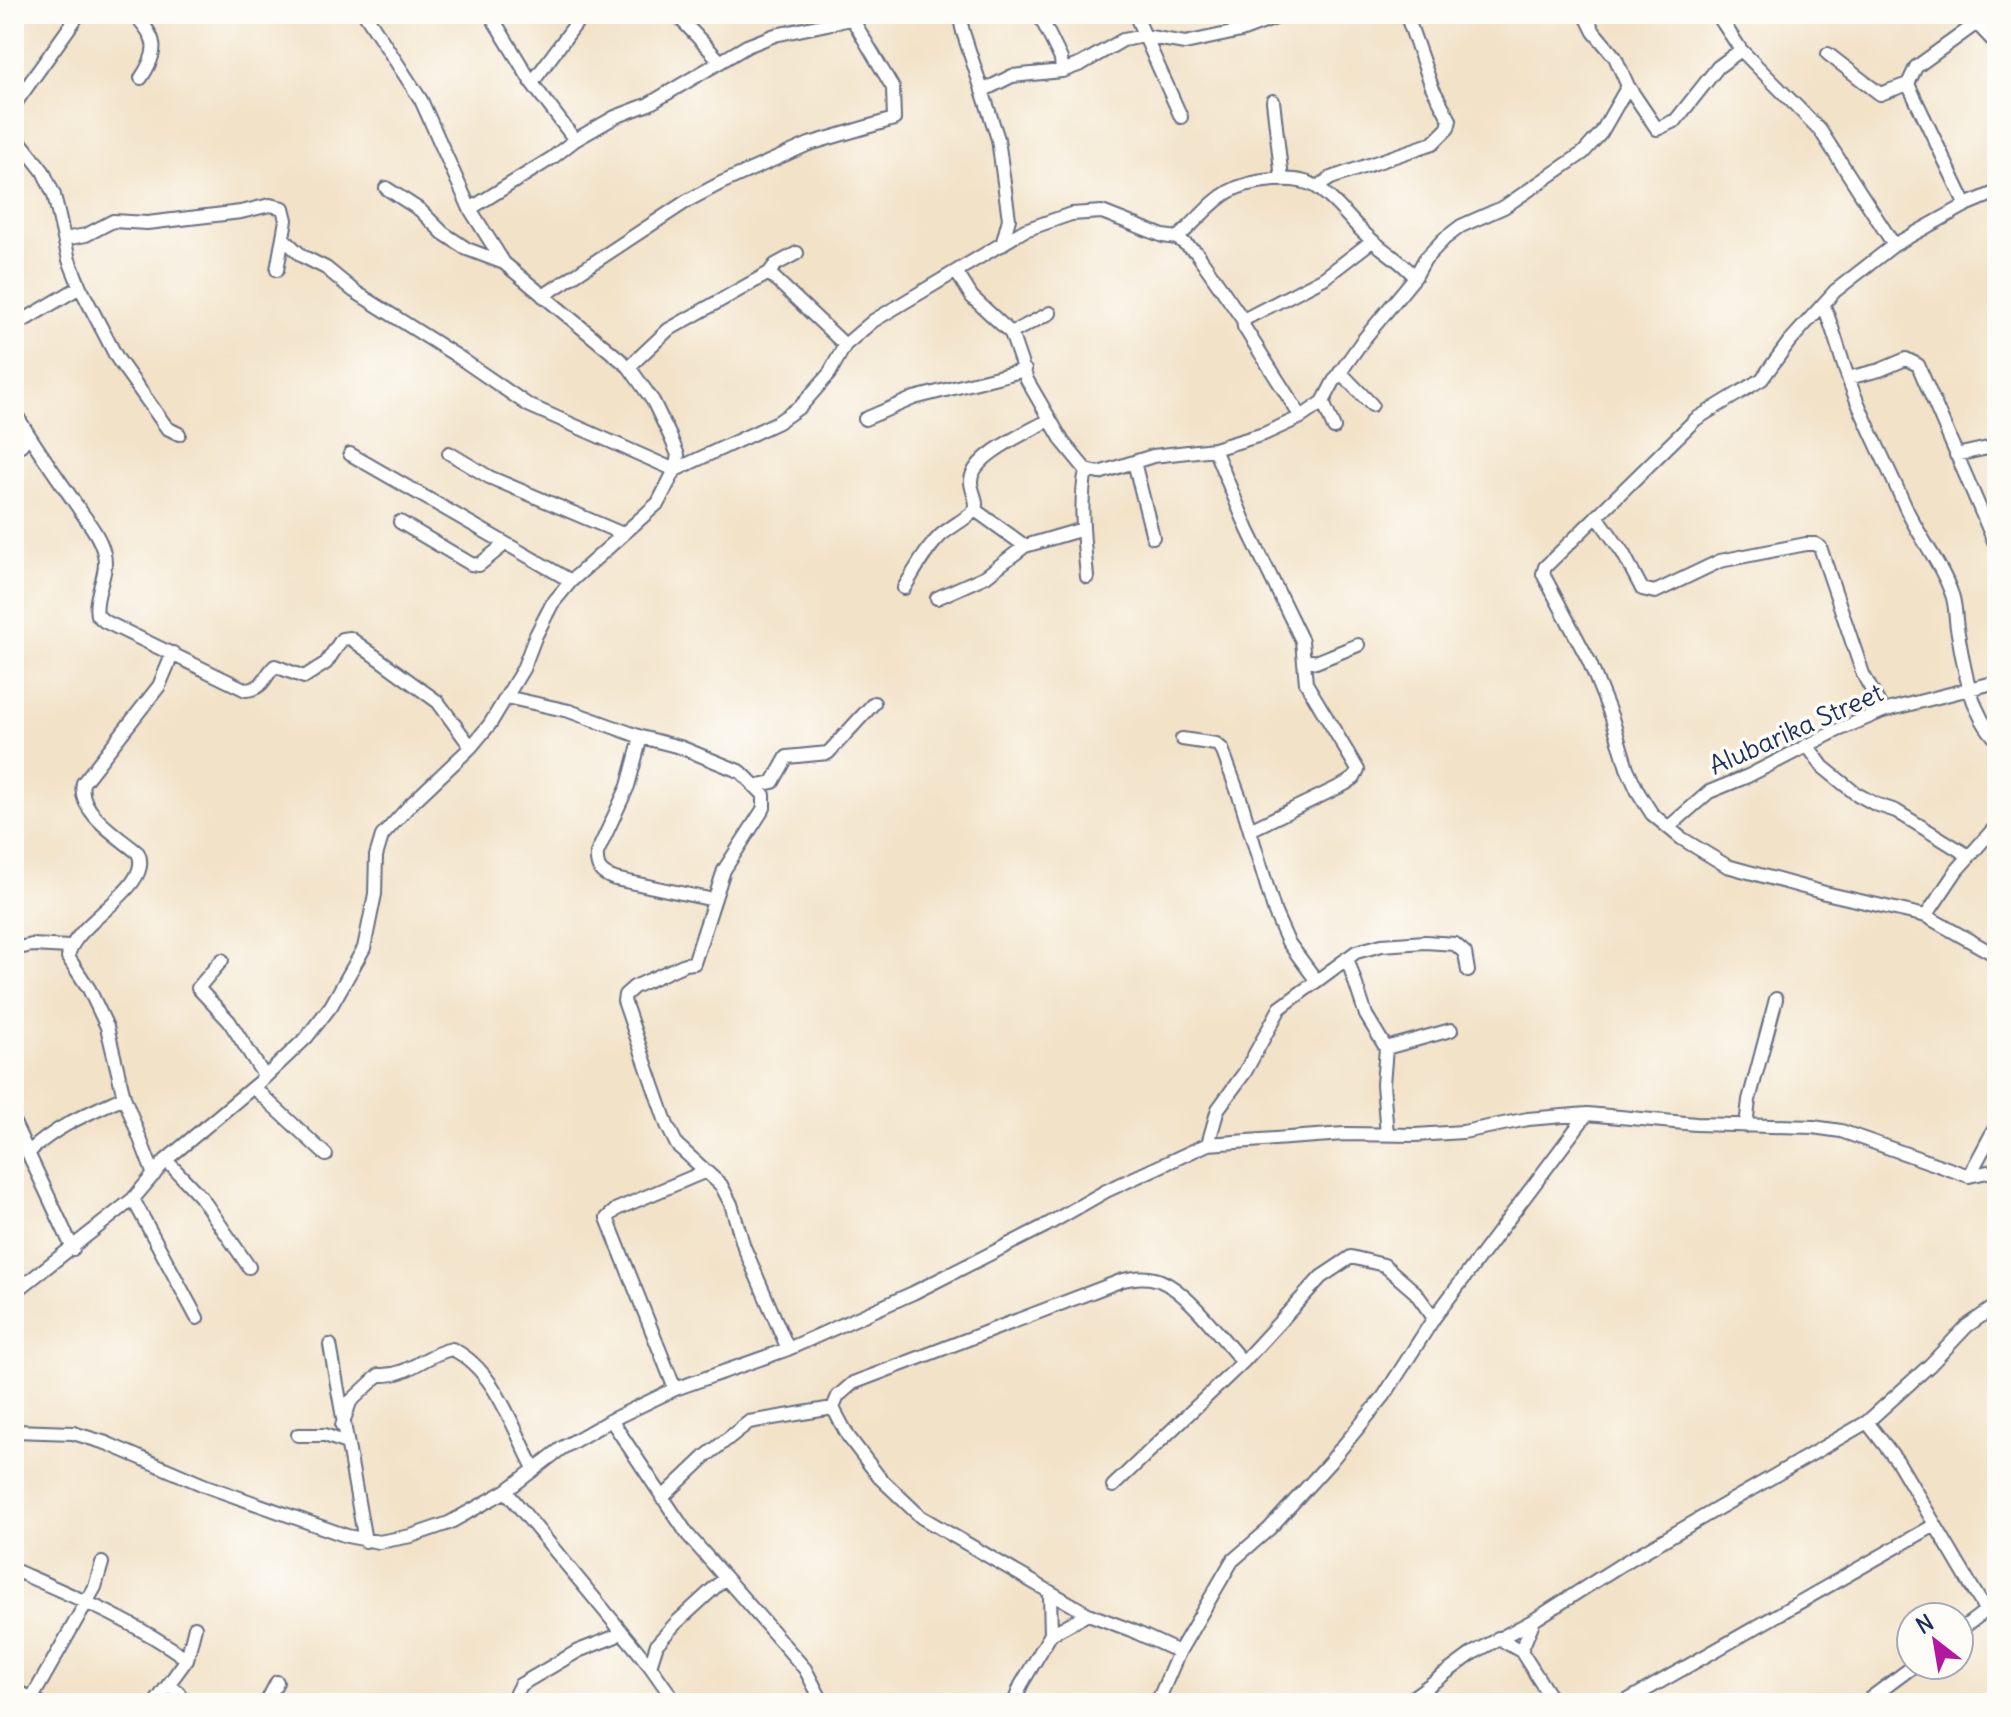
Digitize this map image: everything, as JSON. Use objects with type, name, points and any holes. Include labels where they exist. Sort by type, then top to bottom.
[{"type":"street","points":[[14,105],[79,14]]},
{"type":"street","points":[[134,14],[143,23],[155,50],[154,59],[141,78]]},
{"type":"street","points":[[14,1293],[133,1199],[166,1160],[265,1077],[323,1017],[364,948],[375,894],[376,856],[382,836],[490,724],[523,669],[552,604],[571,581],[658,503],[675,470],[678,455],[670,436],[653,401],[629,367],[504,263],[470,209],[421,100],[365,14]]},
{"type":"street","points":[[490,14],[532,83],[575,140]]},
{"type":"street","points":[[532,83],[583,14]]},
{"type":"street","points":[[676,14],[720,61]]},
{"type":"street","points":[[959,14],[998,139],[1009,219],[1002,245]]},
{"type":"street","points":[[1039,14],[1061,59],[1062,71]]},
{"type":"street","points":[[1135,14],[1181,117]]},
{"type":"street","points":[[1317,187],[1331,178],[1433,143],[1448,128],[1450,120],[1432,87],[1406,14]]},
{"type":"street","points":[[1585,14],[1594,32],[1615,57],[1628,86],[1657,129],[1676,120],[1718,67],[1741,50]]},
{"type":"street","points":[[1717,14],[1741,50],[1820,130],[1894,245]]},
{"type":"street","points":[[982,91],[1012,76],[1062,71],[1123,40],[1144,36],[1185,43],[1241,31],[1282,15]]},
{"type":"street","points":[[470,209],[552,158],[575,140],[615,117],[649,104],[747,46],[775,35],[851,16],[893,88],[894,119],[809,144],[721,183],[687,201],[543,296]]},
{"type":"street","points":[[1828,54],[1880,94],[1908,84],[1916,67],[1973,18],[1997,45]]},
{"type":"street","points":[[1908,84],[1966,205]]},
{"type":"street","points":[[957,273],[972,297],[1011,333],[1049,420],[1086,470],[1099,473],[1153,456],[1214,449],[1264,434],[1301,417],[1323,402],[1340,372],[1415,277],[1425,259],[1461,226],[1504,207],[1583,153],[1601,133],[1628,86]]},
{"type":"street","points":[[1273,101],[1282,179]]},
{"type":"street","points":[[14,134],[43,171],[54,195],[69,260],[117,358],[167,428],[179,434]]},
{"type":"street","points":[[1177,238],[1210,204],[1237,186],[1282,179],[1298,180],[1317,187],[1372,241],[1401,261],[1415,277]]},
{"type":"street","points":[[386,188],[420,210],[443,233],[467,249],[504,263]]},
{"type":"street","points":[[1997,192],[1966,205],[1894,245],[1835,291],[1789,342],[1762,379],[1696,419],[1545,567],[1543,574],[1600,687],[1638,792],[1652,814],[1681,838],[1727,866],[1926,916],[1997,956]]},
{"type":"street","points":[[64,239],[86,235],[113,221],[147,223],[241,212],[270,205],[283,208],[286,220],[277,270]]},
{"type":"street","points":[[284,239],[302,256],[326,268],[354,291],[528,405],[675,470],[778,422],[801,406],[829,374],[845,345],[873,321],[1025,230],[1071,214],[1102,212],[1163,236],[1177,238],[1196,252],[1243,320],[1244,327],[1301,417]]},
{"type":"street","points":[[1243,320],[1324,278],[1372,241]]},
{"type":"street","points":[[629,367],[668,330],[769,273],[775,265],[797,253]]},
{"type":"street","points":[[769,273],[845,345]]},
{"type":"street","points":[[14,326],[80,287]]},
{"type":"street","points":[[1823,304],[1835,332],[1848,378],[1907,509],[1953,595],[1970,687],[1982,722],[1997,740]]},
{"type":"street","points":[[1011,333],[1050,313]]},
{"type":"street","points":[[1848,378],[1906,359],[1918,365],[1997,548]]},
{"type":"street","points":[[865,419],[914,398],[1025,370]]},
{"type":"street","points":[[1340,372],[1372,405]]},
{"type":"street","points":[[1323,402],[1334,428]]},
{"type":"street","points":[[14,411],[104,550],[106,565],[95,605],[97,615],[246,690],[254,690],[263,684],[275,666],[304,677],[326,663],[342,639],[350,638],[438,702],[471,747]]},
{"type":"street","points":[[975,510],[971,482],[980,462],[1049,420]]},
{"type":"street","points":[[14,448],[28,436]]},
{"type":"street","points":[[1956,455],[1997,446]]},
{"type":"street","points":[[1214,449],[1261,558],[1302,641],[1306,683],[1358,770],[1354,778],[1345,784],[1250,830]]},
{"type":"street","points":[[449,453],[489,477],[623,534]]},
{"type":"street","points":[[350,454],[571,581]]},
{"type":"street","points":[[1134,462],[1153,537]]},
{"type":"street","points":[[1086,470],[1083,529],[1087,577]]},
{"type":"street","points":[[975,510],[1025,546]]},
{"type":"street","points":[[904,588],[937,539],[975,510]]},
{"type":"street","points":[[1597,516],[1623,553],[1642,589],[1655,592],[1720,561],[1806,544],[1820,547],[1863,674],[1883,711]]},
{"type":"street","points":[[400,522],[471,564],[479,565],[505,544]]},
{"type":"street","points":[[937,598],[986,576],[1025,546],[1083,529]]},
{"type":"street","points":[[1304,659],[1316,662],[1358,645]]},
{"type":"street","points":[[154,1175],[124,1097],[118,1050],[89,989],[68,957],[69,947],[141,870],[143,862],[138,853],[85,806],[81,794],[83,783],[159,686],[173,653]]},
{"type":"street","name":"Alubarika Street","points":[[1670,826],[1709,792],[1883,711],[1997,682]]},
{"type":"street","points":[[506,697],[569,711],[641,737],[680,747],[741,772],[764,795],[764,808],[724,870],[694,963],[685,964],[634,987],[625,995],[624,1001],[667,1125],[677,1145],[721,1185],[788,1349]]},
{"type":"street","points":[[754,786],[773,782],[787,757],[828,753],[874,703]]},
{"type":"street","points":[[641,737],[628,786],[597,853],[596,865],[602,874],[615,879],[714,900]]},
{"type":"street","points":[[1182,739],[1216,744],[1222,749],[1279,923],[1288,942],[1316,980]]},
{"type":"street","points":[[1807,745],[1823,767],[1855,793],[1909,818],[1969,856]]},
{"type":"street","points":[[1926,916],[1957,870],[1997,825]]},
{"type":"street","points":[[1208,1144],[1218,1109],[1245,1072],[1280,1008],[1356,952],[1382,945],[1425,942],[1455,944],[1465,953],[1468,971]]},
{"type":"street","points":[[14,949],[32,945],[69,947]]},
{"type":"street","points":[[1347,958],[1366,1015],[1386,1048],[1383,1084],[1387,1135]]},
{"type":"street","points":[[222,960],[198,988],[229,1021],[265,1077]]},
{"type":"street","points":[[1746,1126],[1749,1100],[1776,999]]},
{"type":"street","points":[[1386,1048],[1451,1030]]},
{"type":"street","points":[[253,1087],[326,1155]]},
{"type":"street","points":[[28,1153],[46,1136],[74,1119],[124,1097]]},
{"type":"street","points":[[1157,1703],[1179,1652],[1232,1561],[1269,1529],[1384,1396],[1434,1318],[1587,1114]]},
{"type":"street","points":[[14,1431],[84,1436],[206,1486],[365,1541],[379,1542],[449,1523],[506,1491],[534,1468],[611,1420],[675,1389],[788,1349],[913,1293],[1045,1226],[1106,1191],[1208,1144],[1344,1134],[1463,1132],[1528,1119],[1587,1114],[1648,1121],[1813,1127],[1841,1131],[1969,1176],[1997,1170]]},
{"type":"street","points":[[14,1123],[73,1249]]},
{"type":"street","points":[[1969,1176],[1997,1124]]},
{"type":"street","points":[[138,1133],[153,1138]]},
{"type":"street","points":[[166,1160],[201,1197],[249,1267]]},
{"type":"street","points":[[675,1389],[607,1218],[617,1209],[704,1172]]},
{"type":"street","points":[[133,1199],[197,1318]]},
{"type":"street","points":[[1113,1486],[1243,1362],[1321,1277],[1351,1257],[1384,1265],[1415,1292],[1434,1318]]},
{"type":"street","points":[[833,1408],[838,1396],[853,1383],[1123,1280],[1144,1277],[1160,1280],[1196,1307],[1243,1362]]},
{"type":"street","points":[[1405,1703],[1473,1653],[1867,1422],[1930,1365],[1967,1326],[1997,1305]]},
{"type":"street","points":[[330,1345],[342,1426],[365,1541]]},
{"type":"street","points":[[342,1426],[350,1402],[379,1375],[393,1376],[405,1372],[452,1349],[470,1361],[492,1386],[534,1468]]},
{"type":"street","points":[[833,1408],[848,1436],[879,1477],[921,1517],[1088,1614],[1179,1652]]},
{"type":"street","points":[[662,1498],[706,1456],[749,1422],[833,1408]]},
{"type":"street","points":[[611,1420],[688,1535],[805,1669],[823,1703]]},
{"type":"street","points":[[1867,1422],[1898,1462],[1935,1525],[1992,1607],[1975,1619]]},
{"type":"street","points":[[298,1435],[325,1435],[346,1443]]},
{"type":"street","points":[[506,1491],[650,1666],[676,1703]]},
{"type":"street","points":[[1623,1703],[1935,1525]]},
{"type":"street","points":[[14,1690],[37,1700],[95,1587],[102,1563]]},
{"type":"street","points":[[14,1570],[86,1602],[164,1643],[187,1659]]},
{"type":"street","points":[[650,1666],[657,1644],[725,1578]]},
{"type":"street","points":[[1050,1594],[1051,1634]]},
{"type":"street","points":[[1014,1703],[1051,1634],[1088,1614]]},
{"type":"street","points":[[1521,1651],[1534,1620]]},
{"type":"street","points":[[155,1703],[187,1659],[195,1627]]},
{"type":"street","points":[[518,1703],[515,1695],[520,1685],[578,1651],[620,1633]]},
{"type":"street","points":[[1498,1638],[1521,1651],[1554,1703]]},
{"type":"street","points":[[635,1651],[657,1644]]},
{"type":"street","points":[[1864,1703],[1895,1680]]},
{"type":"street","points":[[266,1703],[277,1682]]},
{"type":"street","points":[[169,1685],[185,1703]]}]
